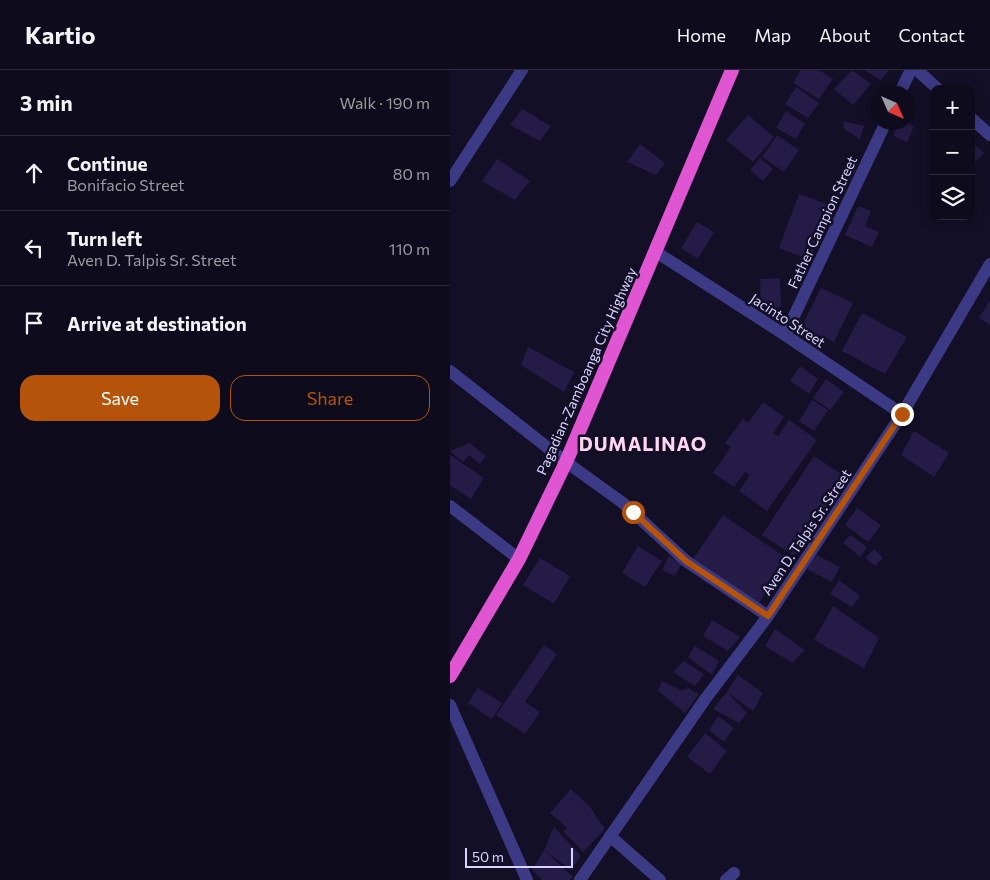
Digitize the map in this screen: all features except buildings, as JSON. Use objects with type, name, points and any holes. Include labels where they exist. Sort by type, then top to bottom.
[{"type":"highway","name":"Pagadian-Zamboanga City Highway","points":[[450,676],[520,559],[566,462],[732,70]]},
{"type":"street","points":[[450,181],[522,70]]},
{"type":"street","points":[[903,85],[910,70]]},
{"type":"street","points":[[917,70],[934,85]]},
{"type":"street","points":[[975,121],[990,134]]},
{"type":"street","name":"Father Campion Street","points":[[785,335],[882,130]]},
{"type":"street","name":"Jacinto Street","points":[[656,252],[785,335],[902,414]]},
{"type":"street","name":"Aven D. Talpis Sr. Street","points":[[580,880],[706,698],[768,616],[902,414],[990,264]]},
{"type":"street","points":[[450,371],[566,462],[623,503],[686,561],[768,616]]},
{"type":"street","points":[[450,506],[520,559]]},
{"type":"street","points":[[450,705],[527,880]]},
{"type":"street","points":[[610,836],[660,880]]},
{"type":"district","name":"DUMALINAO","points":[[643,443]]},
{"type":"route","points":[[633,512],[686,561],[768,616],[902,414]]}]
